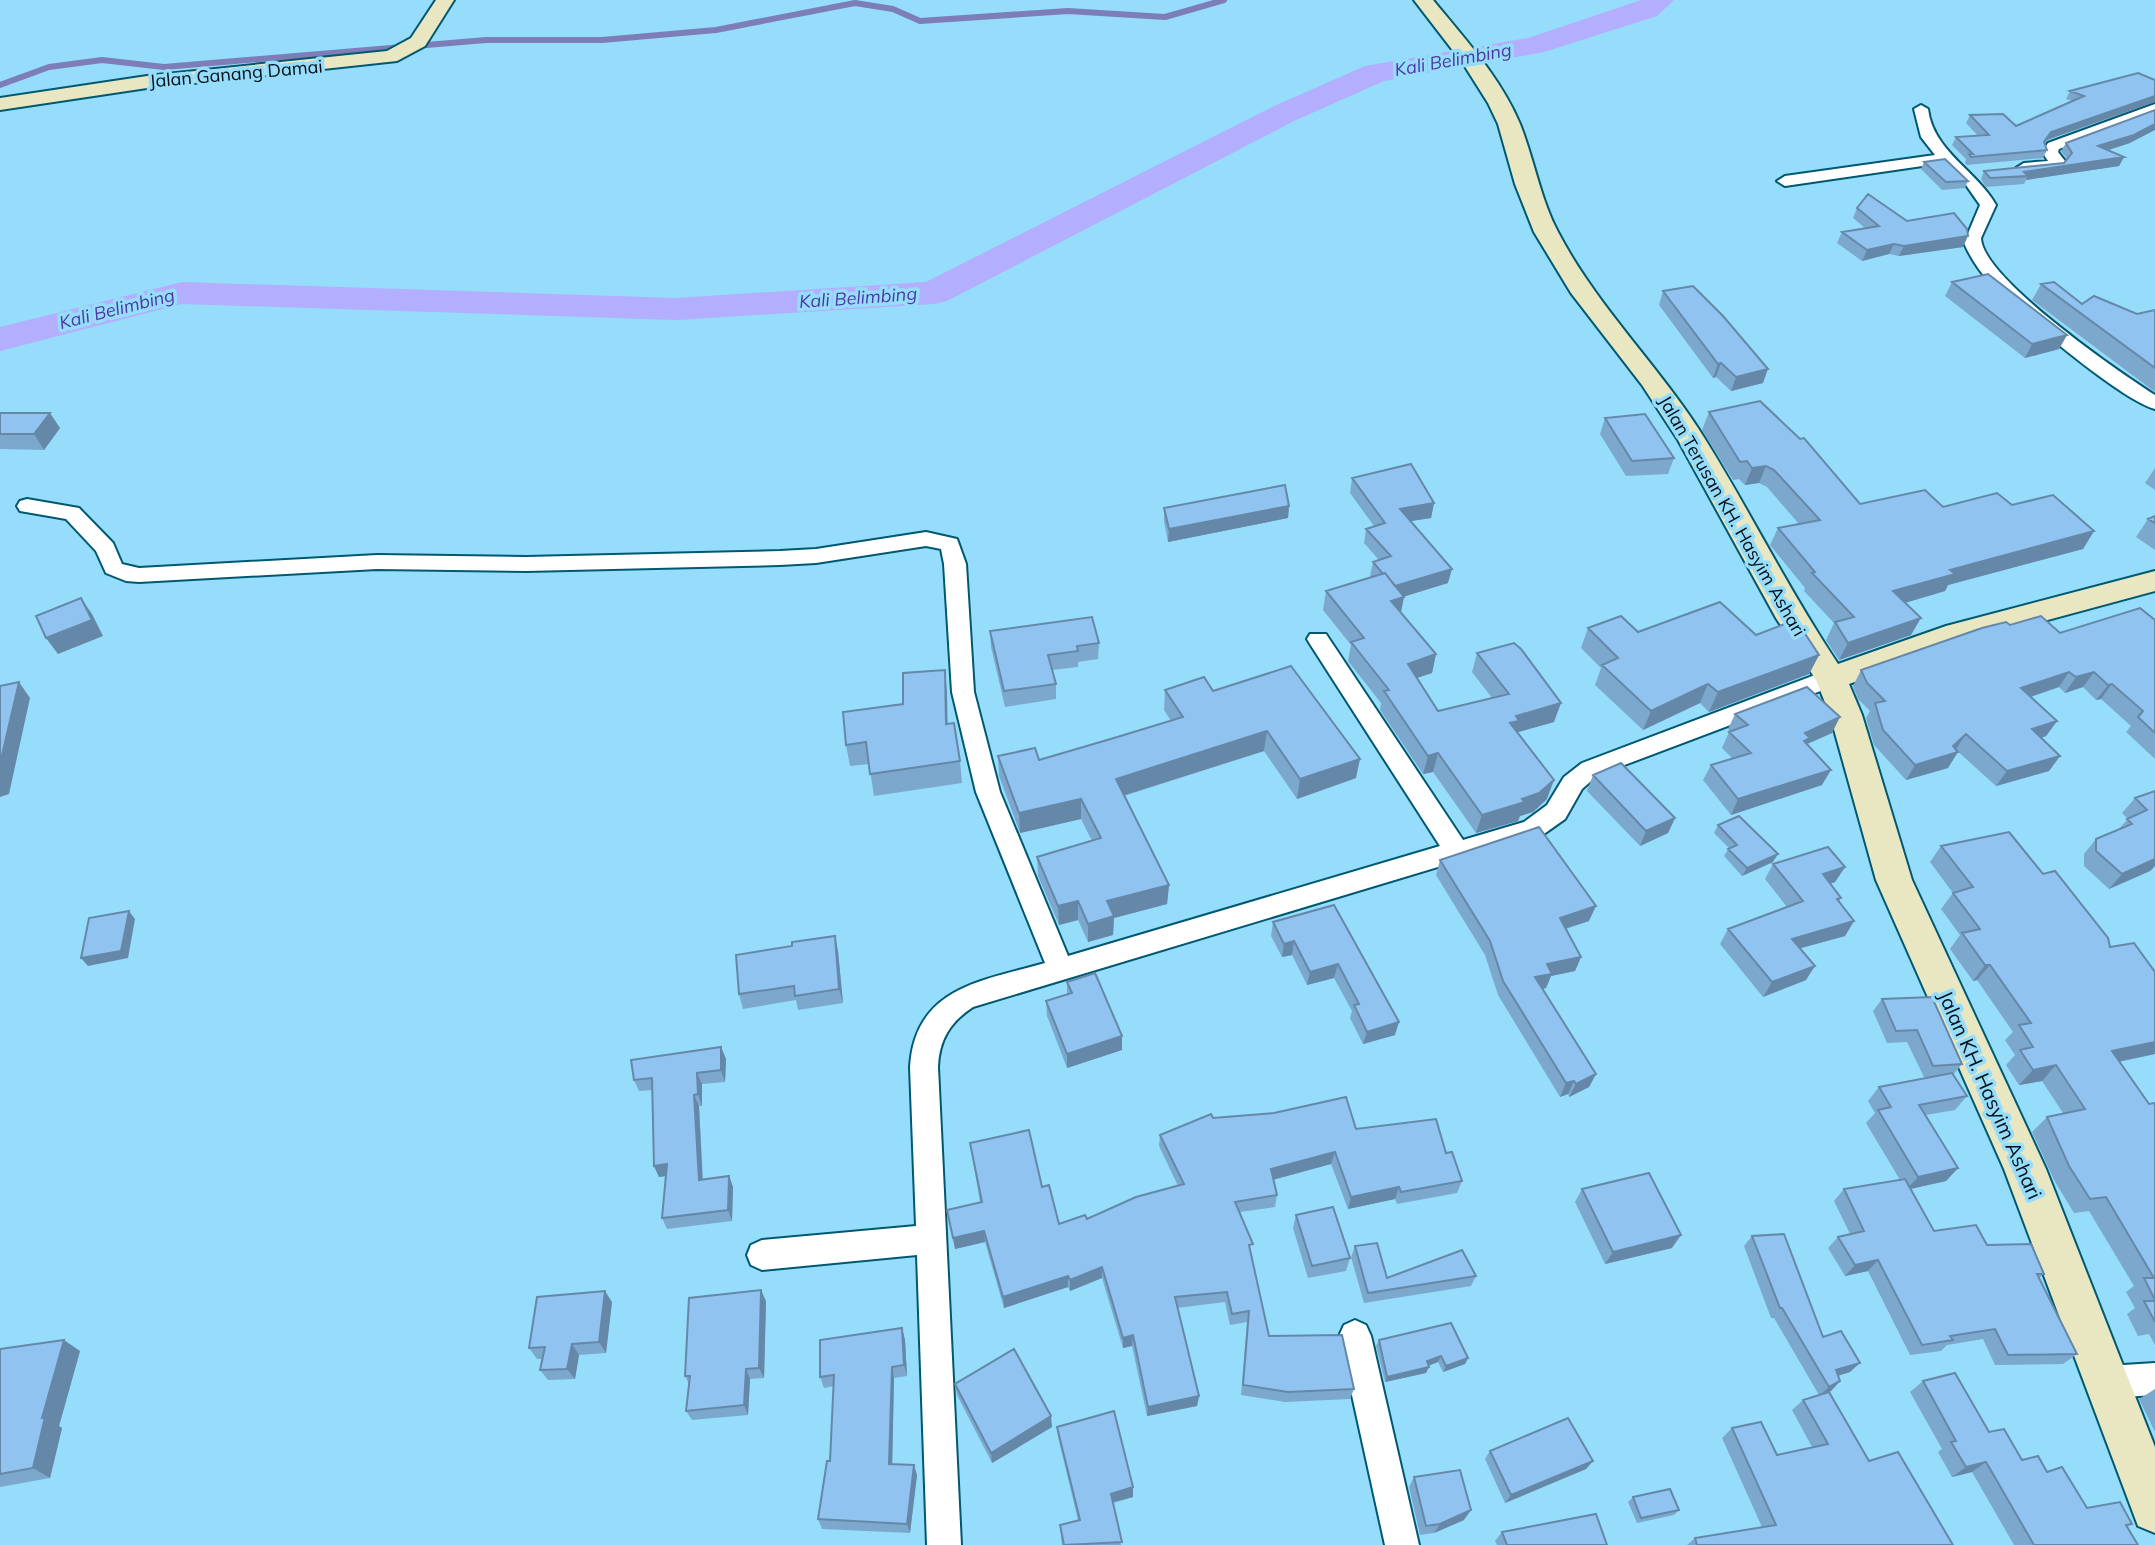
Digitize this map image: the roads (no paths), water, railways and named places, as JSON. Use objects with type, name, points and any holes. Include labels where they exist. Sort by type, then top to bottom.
[{"type":"street","name":"Jalan Ganang Damai","points":[[0,104],[147,82],[390,57],[407,52],[422,42],[445,0]]},
{"type":"street","name":"Jalan Terusan KH. Hasyim Ashari","points":[[1423,0],[1471,60],[1509,124],[1526,184],[1546,232],[1596,311],[1653,381],[1692,440],[1777,595],[1831,678]]},
{"type":"street","points":[[1962,173],[2053,165],[2057,161],[2050,152],[2053,146],[2155,108]]},
{"type":"street","points":[[1921,109],[1925,129],[1988,205],[1986,218],[1974,229],[1972,243],[1977,258],[1989,274],[2041,320],[2155,403]]},
{"type":"street","points":[[1785,181],[1947,158]]},
{"type":"street","points":[[27,506],[72,513],[106,548],[113,568],[126,574],[139,575],[377,562],[526,564],[780,558],[816,556],[926,539],[950,544],[955,564],[963,692],[988,792],[1060,968]]},
{"type":"street","points":[[944,1545],[924,1067],[925,1049],[935,1025],[954,1005],[965,998],[1060,968],[1458,853],[1545,823],[1556,812],[1573,783],[1590,769],[1957,634],[2155,581]]},
{"type":"street","points":[[1318,639],[1458,853]]},
{"type":"street","name":"Jalan KH. Hasyim Ashari","points":[[1831,678],[1846,715],[1894,880],[2025,1169],[2155,1509]]},
{"type":"street","points":[[762,1255],[932,1239]]},
{"type":"street","points":[[1355,1336],[1402,1545]]},
{"type":"street","points":[[2107,1382],[2155,1379]]},
{"type":"waterway","points":[[0,85],[49,67],[102,60],[164,67],[486,40],[602,40],[716,30],[855,3],[893,9],[920,21],[1068,11],[1165,17],[1224,0]]},
{"type":"waterway","name":"Kali Belimbing","points":[[0,339],[182,293],[676,309],[934,293],[1283,114],[1376,73],[1533,46],[1647,10],[1659,0]]}]
